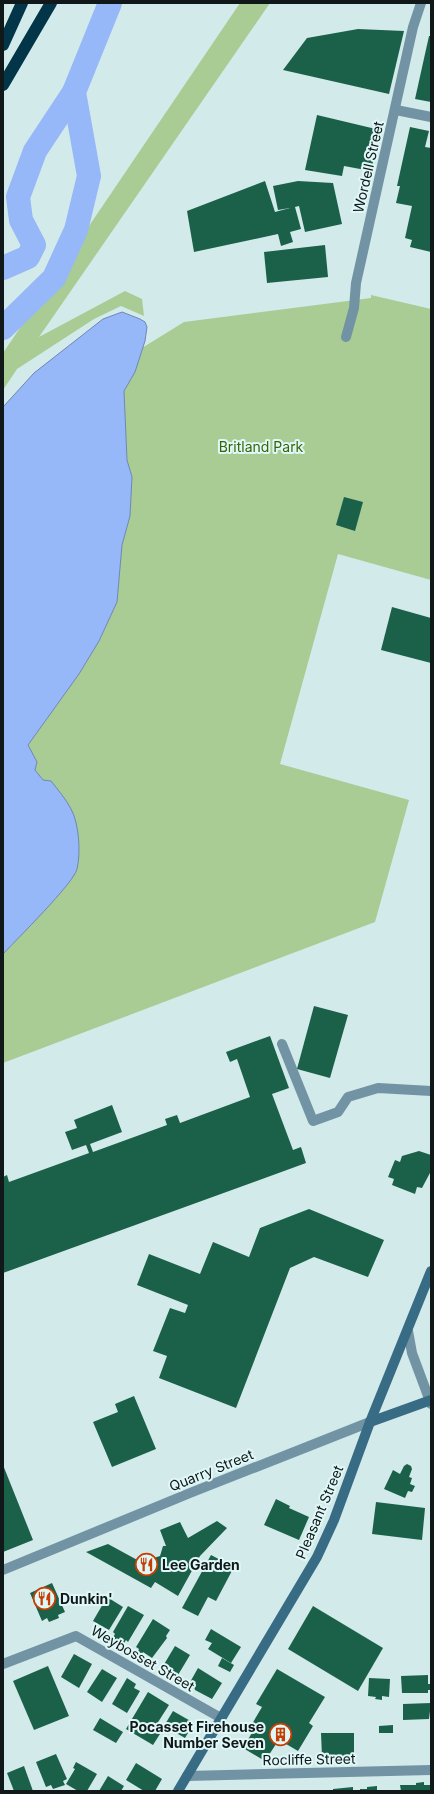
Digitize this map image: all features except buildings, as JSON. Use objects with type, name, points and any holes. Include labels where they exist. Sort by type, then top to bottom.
[{"type":"highway","points":[[3,45],[22,3]]},
{"type":"highway","points":[[3,85],[51,3]]},
{"type":"main road","name":"Pleasant Street","points":[[178,1791],[317,1557],[334,1520],[370,1422],[431,1271]]},
{"type":"main road","name":"Quarry Street","points":[[370,1422],[431,1400]]},
{"type":"street","name":"Wordell Street","points":[[346,337],[354,308],[356,283],[396,110],[413,27],[421,3]]},
{"type":"street","points":[[396,110],[431,117]]},
{"type":"street","points":[[282,1044],[313,1121],[338,1112],[348,1097],[378,1088],[431,1091]]},
{"type":"street","points":[[408,1331],[416,1368],[431,1400],[431,1404]]},
{"type":"street","name":"Quarry Street","points":[[3,1570],[190,1493],[370,1422]]},
{"type":"street","name":"Weybosset Street","points":[[3,1664],[76,1636],[222,1718]]},
{"type":"street","name":"Rocliffe Street","points":[[187,1776],[431,1770]]},
{"type":"green space","points":[[240,3],[270,3],[39,337],[125,291],[142,299],[144,316],[121,306],[94,319],[17,369],[3,390],[3,353]]},
{"type":"green space","name":"Britland Park","points":[[371,295],[431,309],[431,580],[338,554],[280,764],[409,800],[375,922],[3,1063],[3,954],[67,885],[77,870],[43,780],[35,770],[37,762],[28,745],[79,674],[99,641],[117,602],[122,545],[130,516],[132,477],[127,460],[124,391],[135,372],[142,348],[184,322],[371,298]]},
{"type":"water","points":[[122,312],[145,322],[147,327],[145,341],[135,372],[124,391],[127,460],[132,477],[130,516],[122,545],[117,602],[99,641],[79,674],[28,745],[37,762],[35,770],[43,780],[51,781],[67,802],[74,815],[79,855],[77,869],[56,898],[3,954],[3,407],[34,373],[103,319]]},
{"type":"waterway","points":[[3,328],[54,278],[76,230],[89,176],[74,92],[110,3]]},
{"type":"waterway","points":[[3,268],[28,257],[34,245],[21,220],[18,197],[35,151],[74,92]]},
{"type":"place","name":"Lee Garden","points":[[146,1564]]},
{"type":"place","name":"Dunkin'","points":[[45,1598]]},
{"type":"place","name":"Pocasset Firehouse Number Seven","points":[[280,1734]]}]
